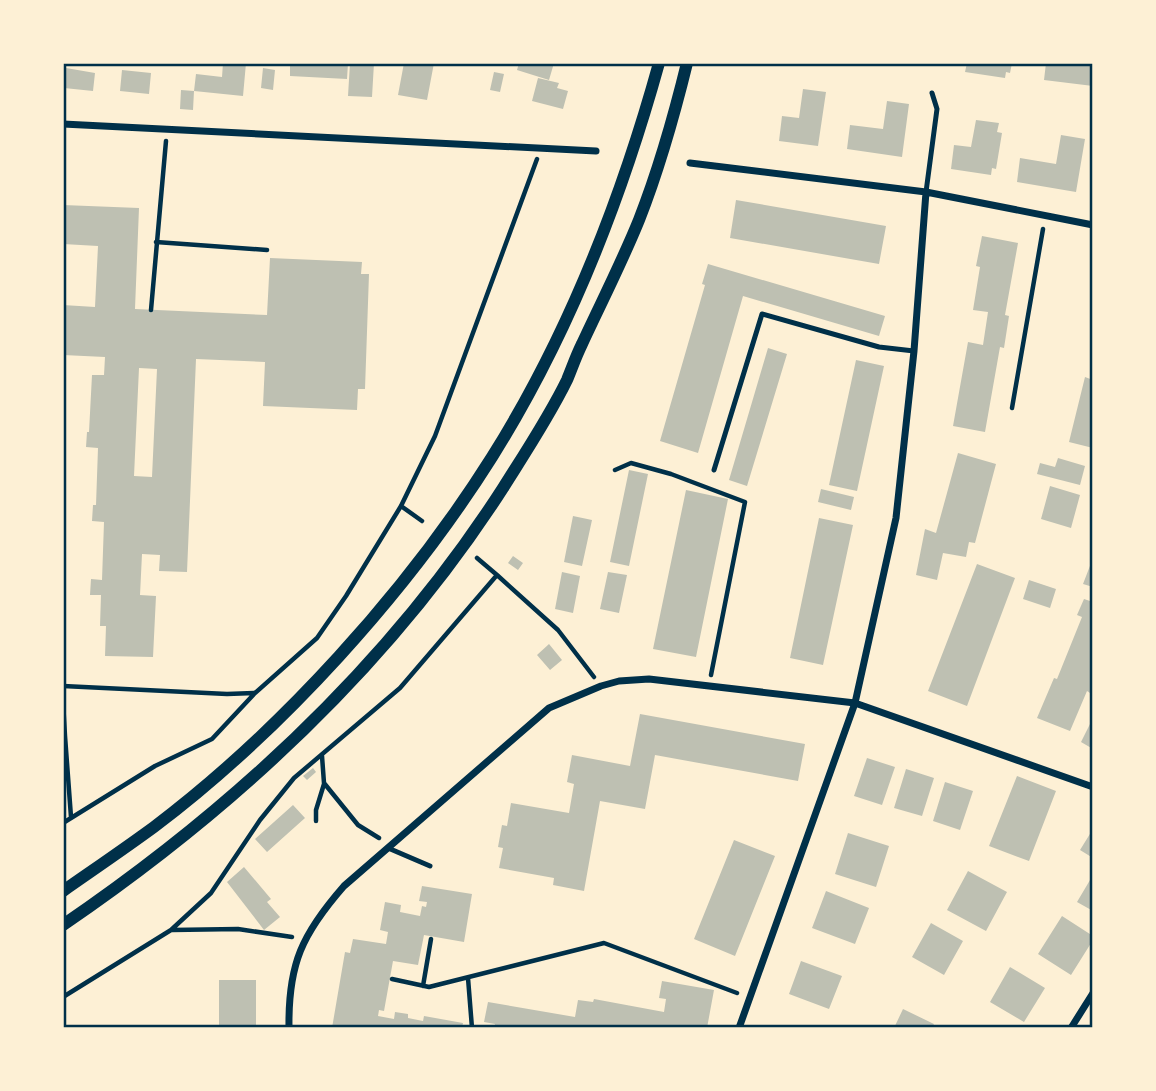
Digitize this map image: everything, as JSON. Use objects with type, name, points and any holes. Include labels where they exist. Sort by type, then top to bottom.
[{"type":"street","points":[[63,891],[154,826],[265,731],[360,633],[457,508],[506,432],[574,301],[625,176],[659,63]]},
{"type":"street","points":[[63,925],[185,837],[305,729],[400,629],[481,522],[566,382],[581,345],[606,298],[649,192],[687,63]]},
{"type":"street","points":[[63,124],[596,151]]},
{"type":"street","points":[[690,163],[926,192],[1093,225]]},
{"type":"street","points":[[739,1028],[855,703],[896,518],[914,351],[926,192]]},
{"type":"street","points":[[289,1028],[293,966],[322,911],[344,886],[549,708],[601,686],[619,681],[649,679],[855,703],[1093,788]]},
{"type":"street","points":[[1072,1028],[1093,993]]},
{"type":"lane","points":[[926,192],[937,108],[932,93]]},
{"type":"lane","points":[[715,470],[762,314],[879,348],[914,351]]},
{"type":"lane","points":[[388,848],[430,866]]},
{"type":"path","points":[[151,310],[167,129]]},
{"type":"path","points":[[63,823],[155,766],[212,739],[255,693],[317,638],[401,506],[435,436],[541,149]]},
{"type":"path","points":[[1012,408],[1046,215]]},
{"type":"path","points":[[156,242],[267,250]]},
{"type":"path","points":[[615,470],[631,463],[671,474],[745,502],[709,686]]},
{"type":"path","points":[[401,506],[422,521]]},
{"type":"path","points":[[477,558],[558,630],[601,686]]},
{"type":"path","points":[[63,997],[171,930],[211,893],[260,820],[294,778],[400,688],[497,575]]},
{"type":"path","points":[[63,686],[255,693]]},
{"type":"path","points":[[63,701],[71,817]]},
{"type":"path","points":[[316,821],[316,810],[324,783],[321,755]]},
{"type":"path","points":[[324,783],[358,825],[381,839],[388,848]]},
{"type":"path","points":[[171,930],[237,929],[305,939]]},
{"type":"path","points":[[423,986],[430,939]]},
{"type":"path","points":[[392,979],[429,987],[604,943],[751,998]]},
{"type":"path","points":[[468,978],[472,1028]]},
{"type":"building","points":[[223,63],[246,63],[243,96],[194,91],[196,74],[222,77]]},
{"type":"building","points":[[290,63],[348,63],[347,79],[290,76]]},
{"type":"building","points":[[350,63],[374,63],[372,97],[348,96]]},
{"type":"building","points":[[404,63],[434,63],[427,100],[398,95]]},
{"type":"building","points":[[519,63],[554,63],[549,80],[517,70]]},
{"type":"building","points":[[967,63],[1012,63],[1010,73],[1006,72],[1005,78],[965,72]]},
{"type":"building","points":[[1046,63],[1093,63],[1093,86],[1044,80]]},
{"type":"building","points":[[66,68],[95,73],[93,91],[64,88]]},
{"type":"building","points":[[263,68],[275,70],[273,90],[261,88]]},
{"type":"building","points":[[122,70],[151,73],[149,94],[120,91]]},
{"type":"building","points":[[494,72],[504,74],[500,92],[490,90]]},
{"type":"building","points":[[538,78],[559,83],[557,88],[568,91],[563,109],[532,101]]},
{"type":"building","points":[[803,89],[826,92],[818,146],[779,141],[782,116],[799,118]]},
{"type":"building","points":[[181,90],[194,91],[193,110],[180,109]]},
{"type":"building","points":[[887,101],[909,104],[902,157],[847,149],[850,125],[883,129]]},
{"type":"building","points":[[976,120],[999,123],[997,132],[1002,133],[996,169],[992,168],[991,175],[951,169],[954,145],[971,147]]},
{"type":"building","points":[[1061,135],[1085,139],[1076,192],[1017,182],[1020,158],[1056,164]]},
{"type":"building","points":[[736,200],[886,226],[879,264],[730,238]]},
{"type":"building","points":[[63,205],[139,208],[135,309],[267,315],[270,258],[362,262],[361,274],[369,274],[365,389],[358,389],[357,410],[263,406],[265,362],[196,359],[187,572],[159,571],[160,555],[142,554],[140,595],[156,596],[153,657],[105,656],[106,626],[100,626],[101,595],[90,595],[91,579],[102,580],[104,522],[92,521],[93,505],[96,505],[98,448],[86,447],[92,375],[104,375],[105,357],[63,355],[63,305],[95,307],[98,246],[63,244]],"holes":[[[139,368],[157,369],[152,477],[134,476]]]},
{"type":"building","points":[[982,236],[1018,243],[1005,315],[1009,316],[1004,348],[1000,347],[985,432],[953,426],[968,342],[983,345],[988,312],[973,310],[980,267],[976,266]]},
{"type":"building","points":[[708,264],[885,316],[879,336],[743,296],[698,453],[660,441],[705,285],[702,284]]},
{"type":"building","points":[[768,348],[787,354],[747,486],[729,480]]},
{"type":"building","points":[[856,360],[884,366],[857,491],[829,485]]},
{"type":"building","points":[[1085,377],[1093,380],[1093,448],[1069,442]]},
{"type":"building","points":[[958,453],[996,464],[975,543],[969,542],[966,557],[943,553],[937,580],[916,575],[925,529],[936,533]]},
{"type":"building","points":[[1058,458],[1085,466],[1080,485],[1037,474],[1040,463],[1055,467]]},
{"type":"building","points":[[629,470],[648,474],[629,566],[610,562]]},
{"type":"building","points":[[1050,486],[1080,495],[1071,528],[1041,519]]},
{"type":"building","points":[[821,489],[854,497],[851,510],[818,502]]},
{"type":"building","points":[[686,490],[728,499],[696,657],[653,649]]},
{"type":"building","points":[[573,516],[592,520],[582,566],[564,562]]},
{"type":"building","points":[[819,518],[853,525],[823,665],[790,658]]},
{"type":"building","points":[[513,556],[523,563],[518,570],[508,563]]},
{"type":"building","points":[[1093,558],[1093,587],[1083,584]]},
{"type":"building","points":[[977,564],[1015,578],[967,706],[928,691]]},
{"type":"building","points":[[562,572],[580,576],[573,613],[555,609]]},
{"type":"building","points":[[608,572],[627,575],[619,613],[600,609]]},
{"type":"building","points":[[1029,580],[1056,589],[1050,608],[1023,599]]},
{"type":"building","points":[[1084,599],[1093,602],[1093,686],[1090,693],[1087,691],[1070,731],[1037,718],[1054,678],[1057,679],[1082,617],[1077,615]]},
{"type":"building","points":[[549,644],[562,660],[550,670],[537,655]]},
{"type":"building","points":[[640,714],[805,744],[798,781],[655,755],[645,809],[600,801],[584,891],[553,885],[554,878],[499,868],[503,848],[498,847],[502,825],[507,826],[511,803],[569,813],[574,784],[567,782],[572,755],[630,766]]},
{"type":"building","points":[[1090,724],[1093,726],[1093,749],[1081,742]]},
{"type":"building","points":[[867,758],[895,767],[882,805],[854,796]]},
{"type":"building","points":[[313,768],[316,772],[307,780],[303,776]]},
{"type":"building","points":[[906,769],[934,778],[922,816],[894,808]]},
{"type":"building","points":[[1017,776],[1056,791],[1029,861],[989,846]]},
{"type":"building","points":[[945,782],[973,791],[960,830],[933,821]]},
{"type":"building","points":[[293,805],[305,818],[267,852],[255,839]]},
{"type":"building","points":[[1093,829],[1093,858],[1080,850]]},
{"type":"building","points":[[848,833],[889,846],[876,887],[835,874]]},
{"type":"building","points":[[734,840],[775,856],[735,956],[694,939]]},
{"type":"building","points":[[244,867],[271,899],[267,902],[280,917],[264,930],[227,882]]},
{"type":"building","points":[[968,871],[1007,892],[986,931],[947,910]]},
{"type":"building","points":[[1093,875],[1093,911],[1077,902]]},
{"type":"building","points":[[422,886],[472,894],[464,942],[424,935],[418,965],[393,961],[384,1011],[379,1010],[378,1016],[394,1019],[395,1012],[423,1021],[424,1016],[463,1023],[462,1028],[332,1028],[345,952],[350,953],[353,939],[386,944],[388,932],[380,930],[385,902],[401,905],[400,912],[420,916],[422,906],[426,907],[427,902],[419,901]]},
{"type":"building","points":[[826,891],[869,908],[855,944],[812,928]]},
{"type":"building","points":[[1062,916],[1093,936],[1071,975],[1038,954]]},
{"type":"building","points":[[931,923],[963,941],[944,975],[912,957]]},
{"type":"building","points":[[801,961],[842,976],[829,1009],[789,994]]},
{"type":"building","points":[[1010,967],[1045,988],[1024,1022],[990,1002]]},
{"type":"building","points":[[219,980],[256,980],[256,1028],[219,1028]]},
{"type":"building","points":[[662,981],[714,990],[707,1028],[494,1028],[495,1024],[484,1022],[488,1002],[575,1017],[578,1000],[593,1002],[594,999],[664,1012],[666,999],[659,998]]},
{"type":"building","points":[[903,1009],[934,1024],[932,1028],[894,1028]]}]
